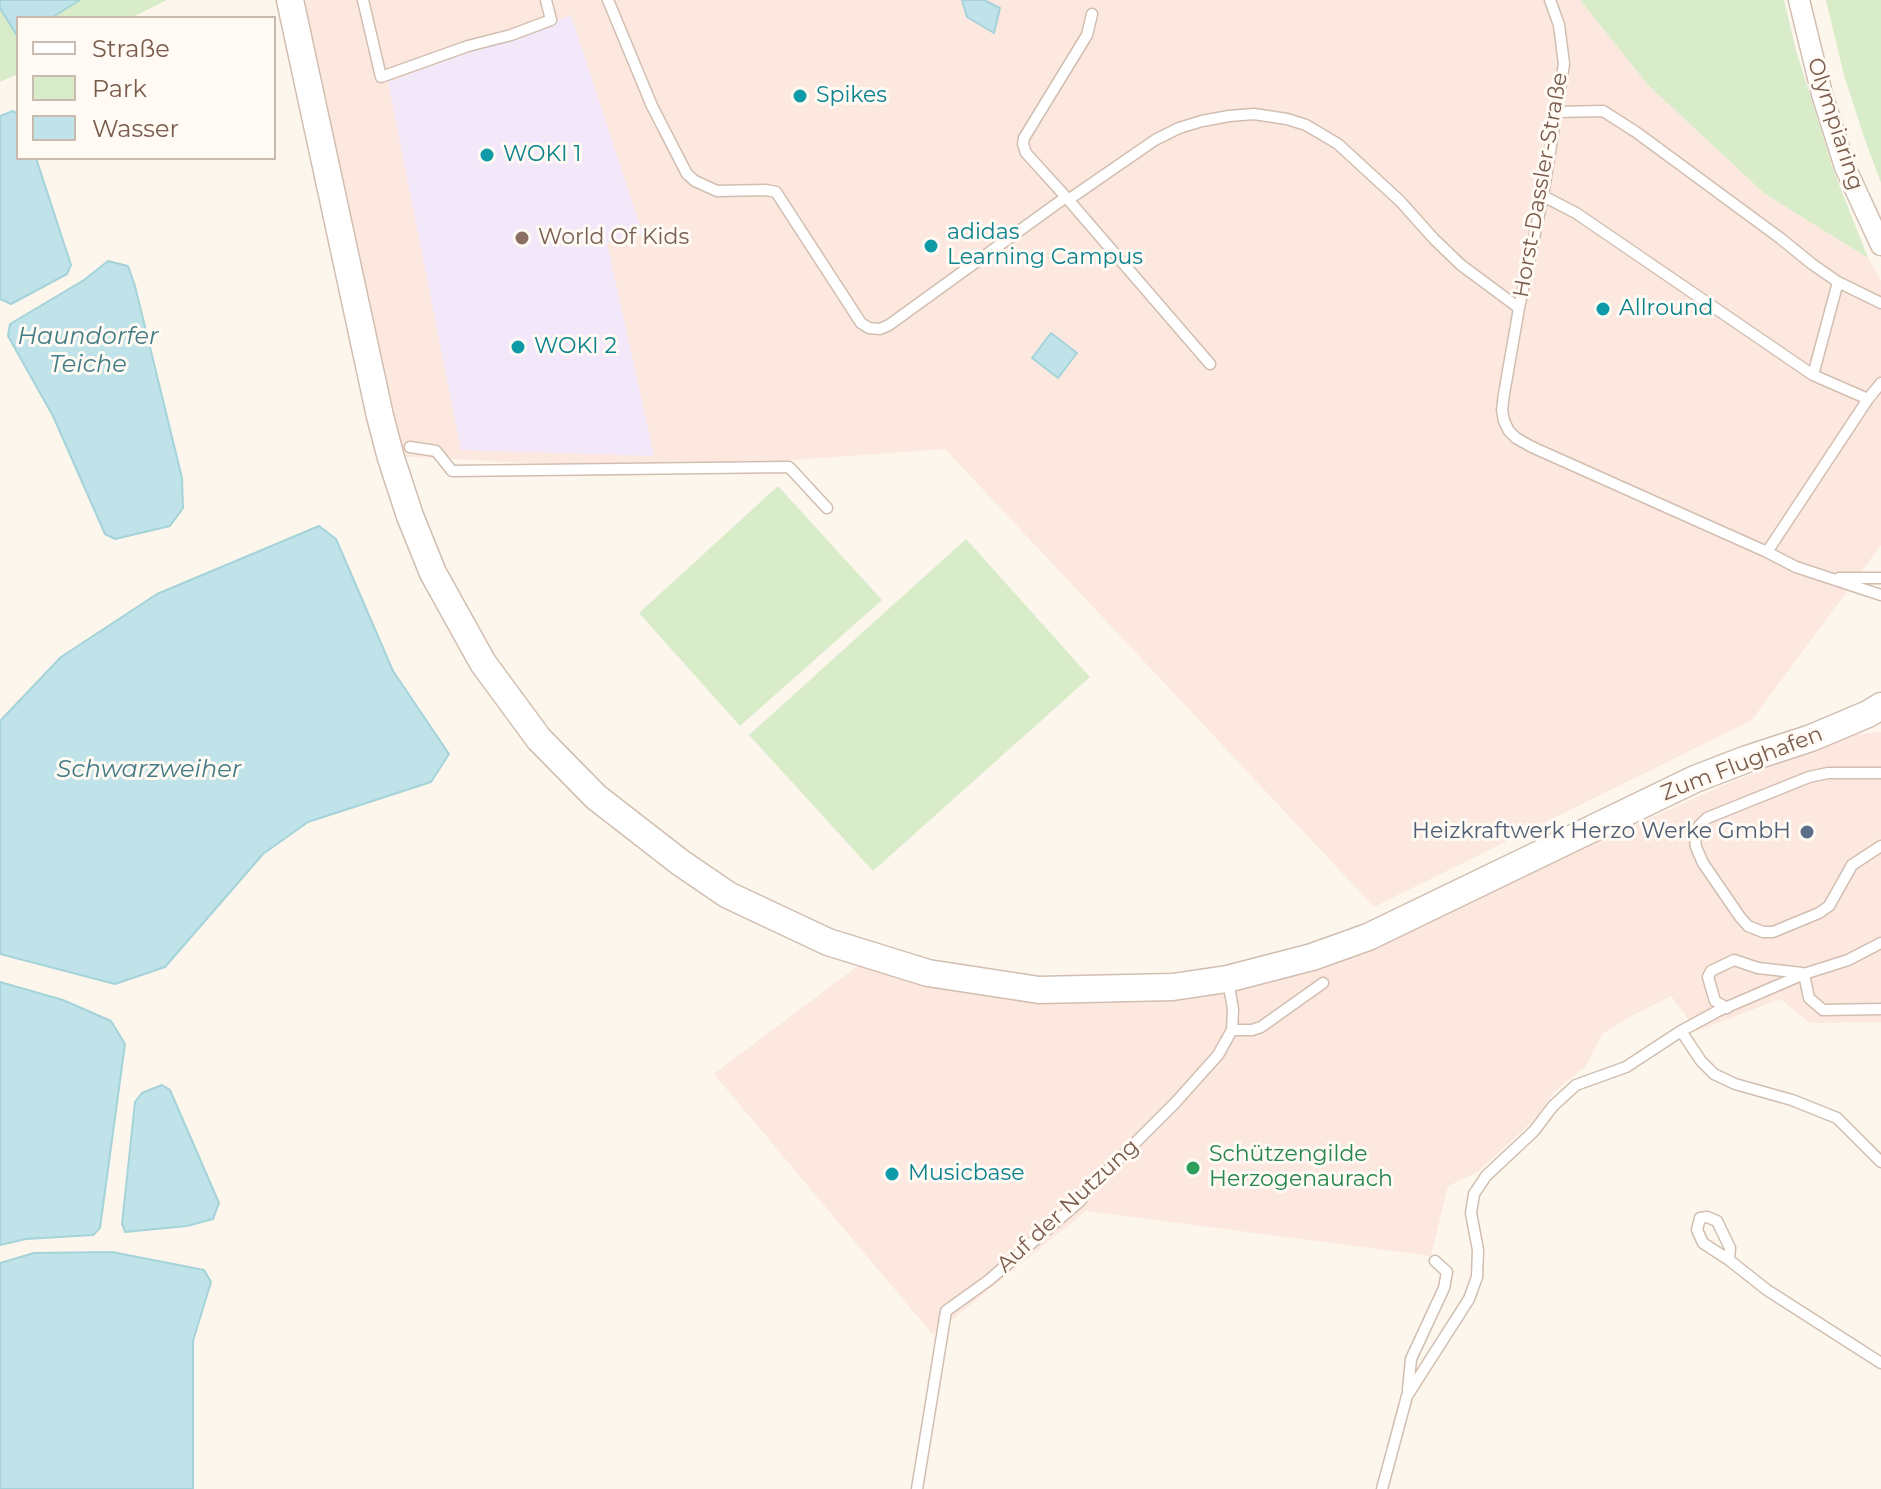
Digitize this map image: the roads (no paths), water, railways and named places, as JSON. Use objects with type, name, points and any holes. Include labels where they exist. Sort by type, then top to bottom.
[{"type":"street","name":"Zum Flughafen","points":[[290,0],[380,416],[410,516],[433,573],[483,663],[539,739],[596,797],[728,895],[828,942],[928,973],[1039,990],[1173,987],[1227,979],[1312,957],[1368,937],[1708,773],[1811,738],[1881,706]]},
{"type":"street","name":"Olympiaring","points":[[1799,0],[1822,94],[1845,167],[1881,245]]},
{"type":"lane","points":[[363,0],[381,77],[551,20],[546,0]]},
{"type":"lane","name":"Horst-Dassler-Straße","points":[[608,0],[652,106],[687,174],[717,191],[776,192],[861,323],[880,329],[1155,140],[1202,121],[1254,114],[1306,125],[1338,144],[1400,201],[1461,265],[1519,308],[1543,196],[1564,64],[1559,25],[1550,0]]},
{"type":"lane","points":[[1092,14],[1087,35],[1024,138],[1026,153],[1210,364]]},
{"type":"lane","points":[[1557,112],[1603,111],[1838,282],[1881,303]]},
{"type":"lane","points":[[1543,196],[1576,213],[1813,375],[1868,399]]},
{"type":"lane","points":[[1813,375],[1838,282]]},
{"type":"lane","points":[[1519,308],[1502,410],[1504,421],[1516,438],[1796,567],[1881,595]]},
{"type":"lane","points":[[1767,552],[1881,383]]},
{"type":"lane","points":[[410,447],[436,451],[452,471],[789,467],[827,508]]},
{"type":"lane","points":[[1829,578],[1881,578]]},
{"type":"lane","points":[[1881,773],[1828,773],[1809,777],[1707,818],[1699,826],[1695,837],[1703,863],[1740,917],[1748,926],[1763,932],[1773,932],[1829,906],[1852,865],[1881,846]]},
{"type":"lane","points":[[1407,1396],[1469,1299],[1477,1277],[1478,1250],[1471,1213],[1474,1194],[1486,1176],[1534,1131],[1553,1106],[1576,1085],[1626,1067],[1681,1031],[1727,1008],[1804,974],[1848,960],[1881,943]]},
{"type":"lane","points":[[1727,1008],[1715,1001],[1708,977],[1711,971],[1734,960],[1758,968],[1804,974]]},
{"type":"lane","points":[[1804,974],[1809,998],[1823,1010],[1881,1009]]},
{"type":"lane","points":[[1227,979],[1233,1009],[1232,1030],[1261,1027],[1323,983]]},
{"type":"lane","name":"Auf der Nutzung","points":[[917,1489],[946,1311],[989,1280],[1080,1201],[1175,1103],[1211,1062],[1232,1030]]},
{"type":"lane","points":[[1681,1031],[1714,1074],[1837,1118],[1881,1162]]},
{"type":"lane","points":[[1729,1260],[1767,1290],[1881,1363]]},
{"type":"lane","points":[[1382,1489],[1407,1396],[1411,1359],[1444,1288],[1447,1272],[1435,1261]]},
{"type":"water","points":[[0,0],[80,0],[54,16],[16,16],[16,34],[0,8]]},
{"type":"water","points":[[962,0],[984,0],[1000,8],[994,33],[967,17]]},
{"type":"water","name":"Haundorfer Teiche","points":[[16,113],[16,160],[37,160],[71,265],[67,274],[11,304],[0,299],[0,116]]},
{"type":"water","name":"Haundorfer Teiche","points":[[108,261],[128,266],[135,286],[182,478],[183,508],[170,526],[115,539],[105,534],[53,416],[8,336],[10,324],[84,280]]},
{"type":"water","points":[[1051,333],[1077,353],[1058,378],[1032,358]]},
{"type":"water","name":"Schwarzweiher","points":[[319,526],[336,539],[393,671],[449,754],[431,782],[308,822],[263,854],[165,967],[115,984],[0,954],[0,721],[61,657],[157,594]]},
{"type":"water","points":[[0,982],[63,1000],[111,1021],[125,1044],[100,1228],[93,1235],[26,1239],[0,1245]]},
{"type":"water","points":[[162,1085],[170,1090],[219,1203],[213,1219],[187,1226],[125,1232],[122,1224],[135,1102],[142,1093]]},
{"type":"water","points":[[112,1252],[204,1270],[211,1282],[193,1341],[193,1489],[0,1489],[0,1263],[34,1253]]},
{"type":"place","name":"Spikes","points":[[800,96]]},
{"type":"place","name":"WOKI 1","points":[[487,155]]},
{"type":"place","name":"World Of Kids","points":[[522,238]]},
{"type":"place","name":"adidas Learning Campus","points":[[931,246]]},
{"type":"place","name":"Allround","points":[[1603,309]]},
{"type":"place","name":"WOKI 2","points":[[518,347]]},
{"type":"place","name":"Heizkraftwerk Herzo Werke GmbH","points":[[1807,832]]},
{"type":"place","name":"Schützengilde Herzogenaurach","points":[[1193,1168]]},
{"type":"place","name":"Musicbase","points":[[892,1174]]}]
